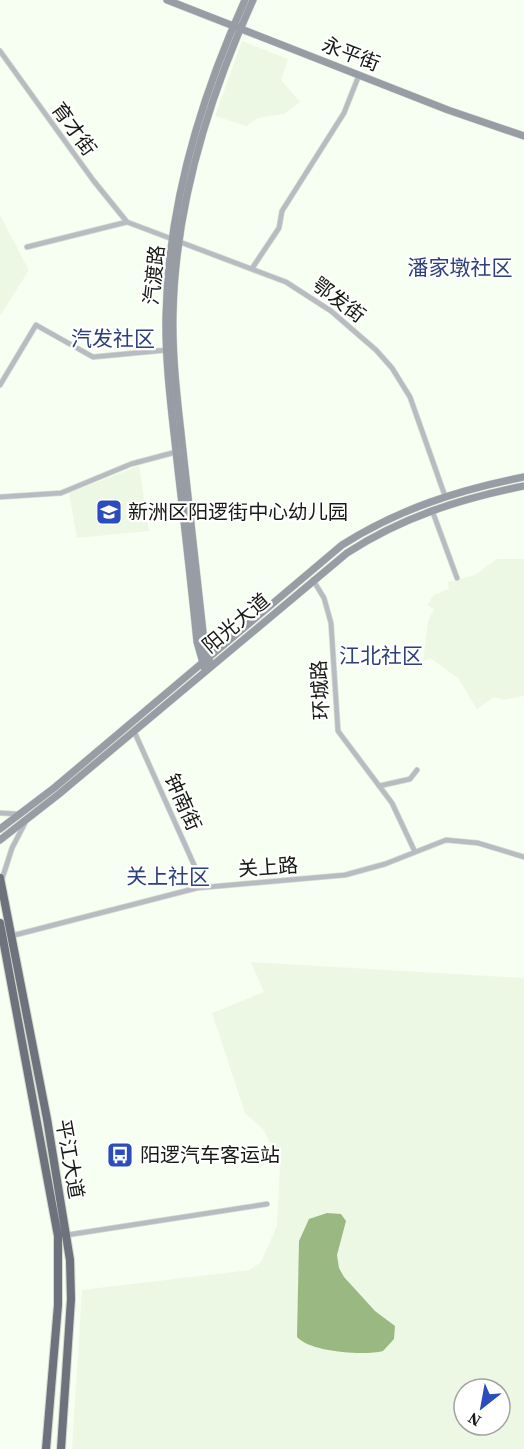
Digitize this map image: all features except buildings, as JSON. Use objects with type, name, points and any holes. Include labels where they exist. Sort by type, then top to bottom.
[{"type":"highway","name":"平江大道","points":[[1,881],[67,1235],[71,1299],[61,1449]]},
{"type":"highway","name":"平江大道","points":[[0,923],[2,949],[58,1236],[58,1305],[46,1449]]},
{"type":"street","name":"永平街","points":[[167,0],[524,136]]},
{"type":"street","name":"汽渡路","points":[[208,668],[197,642],[167,350],[167,299],[177,241],[209,109],[245,0]]},
{"type":"street","name":"汽渡路","points":[[236,28],[253,0]]},
{"type":"street","name":"育才街","points":[[0,51],[93,180],[128,222]]},
{"type":"street","points":[[253,267],[277,231],[282,211],[344,113],[359,75]]},
{"type":"street","points":[[27,247],[128,222]]},
{"type":"street","name":"鄂发街","points":[[128,222],[253,267],[286,282],[318,301],[356,330],[385,359],[399,378],[414,406],[445,496]]},
{"type":"street","name":"汽渡路","points":[[177,241],[173,316],[176,389],[205,659]]},
{"type":"street","points":[[0,385],[36,325],[93,357],[167,350]]},
{"type":"street","points":[[0,497],[61,492],[137,462],[176,452]]},
{"type":"street","name":"阳光大道","points":[[0,830],[342,545],[399,514],[445,496],[524,477]]},
{"type":"street","name":"阳光大道","points":[[0,840],[313,579],[360,544],[431,509],[524,486]]},
{"type":"street","points":[[431,509],[457,578]]},
{"type":"street","name":"环城路","points":[[313,579],[324,598],[331,623],[338,731],[396,811],[415,852]]},
{"type":"street","name":"钟南街","points":[[134,730],[204,887]]},
{"type":"street","points":[[379,786],[410,779],[417,770]]},
{"type":"street","points":[[0,813],[21,813]]},
{"type":"street","points":[[1,881],[12,848],[26,820]]},
{"type":"street","name":"关上路","points":[[11,936],[133,903],[204,887],[345,875],[385,864],[446,840],[478,843],[524,857]]},
{"type":"street","points":[[67,1235],[267,1204]]},
{"type":"shaded area","points":[[242,41],[288,59],[281,80],[300,102],[284,114],[257,118],[247,126],[215,116]]},
{"type":"shaded area","points":[[0,215],[29,270],[0,316]]},
{"type":"shaded area","name":"新洲区阳逻街中心幼儿园","points":[[139,466],[149,531],[77,538],[69,493]]},
{"type":"shaded area","points":[[497,559],[524,559],[524,696],[503,700],[494,697],[477,709],[458,678],[430,658],[423,661],[428,621],[434,609],[427,605],[434,595],[449,589],[448,582],[475,575]]},
{"type":"shaded area","points":[[251,962],[524,978],[524,1449],[72,1449],[82,1290],[250,1270],[261,1262],[277,1226],[280,1163],[263,1129],[245,1113],[212,1013],[264,992]]},
{"type":"shaded area","points":[[327,1213],[341,1214],[346,1221],[337,1255],[339,1268],[344,1277],[375,1311],[395,1326],[394,1339],[383,1351],[363,1353],[325,1349],[313,1346],[297,1337],[299,1241],[309,1219]]},
{"type":"place","name":"新洲区阳逻街中心幼儿园","points":[[109,512]]},
{"type":"place","name":"阳逻汽车客运站","points":[[120,1155]]},
{"type":"district","name":"潘家墩社区","points":[[460,267]]},
{"type":"district","name":"汽发社区","points":[[113,338]]},
{"type":"district","name":"江北社区","points":[[381,655]]},
{"type":"district","name":"关上社区","points":[[168,876]]}]
